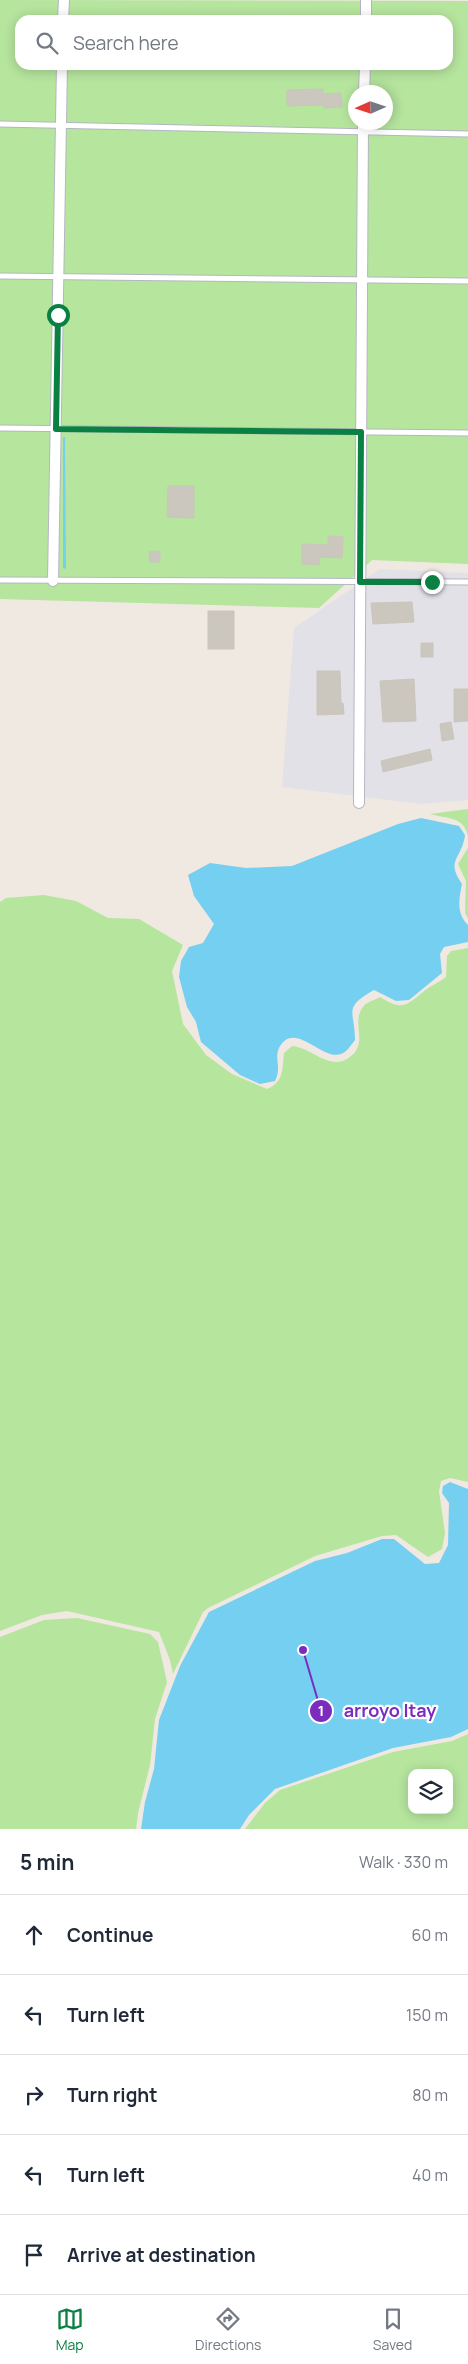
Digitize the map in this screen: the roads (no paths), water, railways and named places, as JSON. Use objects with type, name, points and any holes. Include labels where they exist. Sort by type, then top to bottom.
[{"type":"street","points":[[63,15],[64,0]]},
{"type":"street","points":[[366,0],[366,15]]},
{"type":"street","points":[[53,581],[62,70]]},
{"type":"street","points":[[364,85],[365,70]]},
{"type":"street","points":[[359,803],[363,130]]},
{"type":"lane","points":[[0,124],[348,127]]},
{"type":"lane","points":[[393,129],[468,134]]},
{"type":"lane","points":[[0,276],[468,281]]},
{"type":"lane","points":[[0,428],[468,433]]},
{"type":"lane","points":[[0,580],[468,582]]},
{"type":"water","points":[[63,437],[65,437],[66,569],[63,568]]},
{"type":"water","points":[[421,818],[459,826],[465,835],[456,860],[455,870],[462,884],[459,906],[462,916],[468,925],[468,942],[444,947],[440,954],[442,973],[409,1000],[396,1001],[374,990],[358,1001],[352,1011],[355,1040],[343,1053],[333,1055],[300,1039],[292,1038],[285,1040],[279,1048],[277,1056],[278,1071],[275,1081],[260,1084],[240,1075],[201,1042],[196,1022],[187,1007],[179,977],[181,961],[189,947],[203,943],[214,924],[194,896],[188,875],[210,863],[246,868],[292,866],[398,824]]},
{"type":"water","points":[[450,1482],[468,1489],[468,1729],[451,1737],[393,1748],[275,1789],[249,1815],[240,1829],[141,1829],[145,1802],[154,1769],[159,1720],[180,1666],[209,1612],[315,1561],[347,1553],[382,1539],[394,1539],[425,1564],[439,1563],[448,1545],[449,1503],[442,1493],[443,1486]]},
{"type":"place","name":"arroyo Itay","points":[[303,1650]]}]
